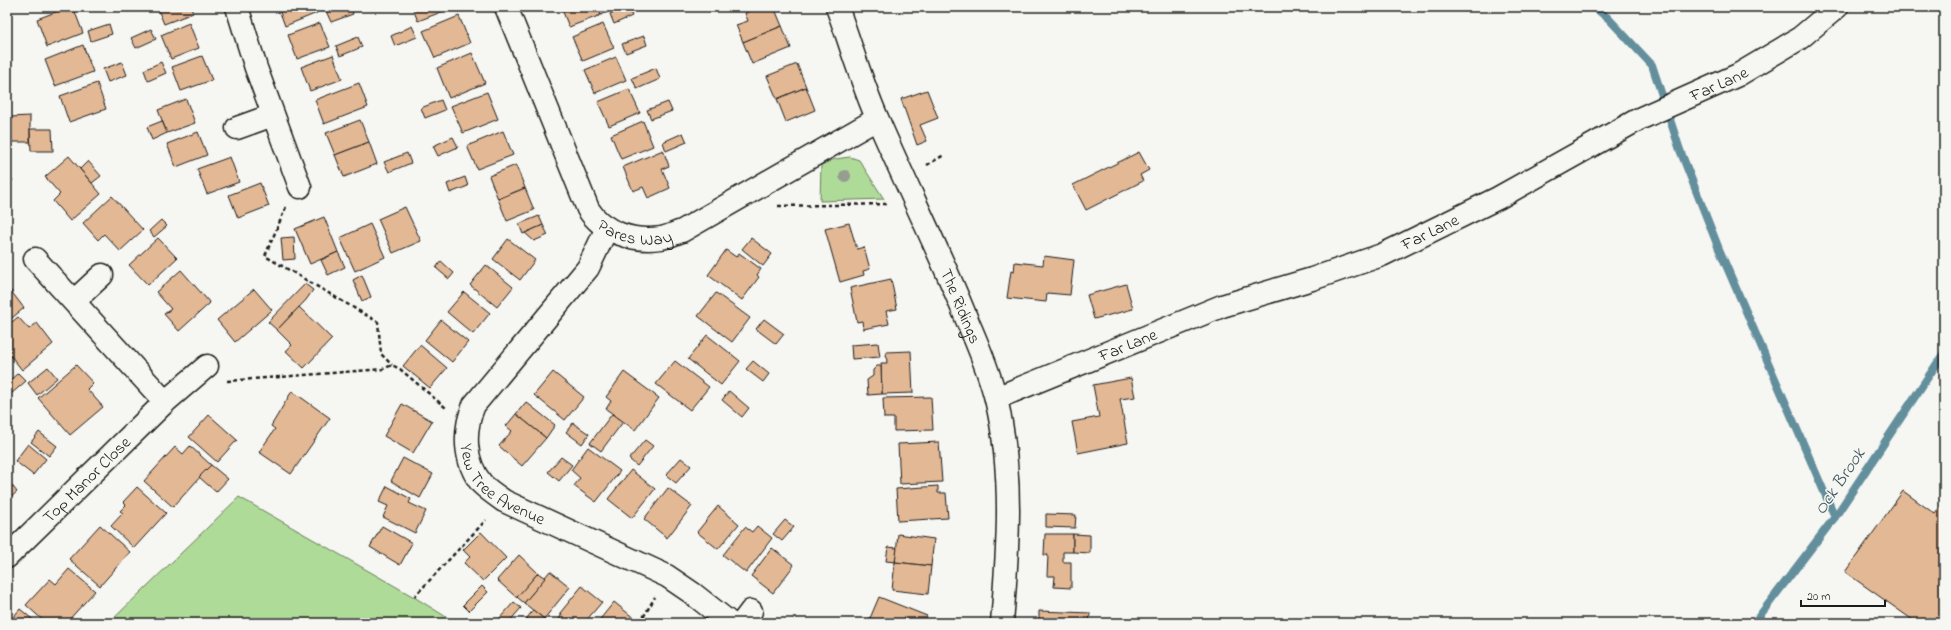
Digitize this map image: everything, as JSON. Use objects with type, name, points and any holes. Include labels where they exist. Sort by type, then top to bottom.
[{"type":"street","points":[[237,7],[300,188]]},
{"type":"street","name":"Pares Way","points":[[506,7],[588,209],[594,219],[607,228],[625,235],[639,238],[662,238],[682,231],[877,119]]},
{"type":"street","name":"The Ridings","points":[[837,7],[877,119],[950,278],[976,342],[996,398],[1002,432],[1009,503],[1007,560],[1002,623]]},
{"type":"street","name":"Far Lane","points":[[996,398],[1222,306],[1312,279],[1382,255],[1498,198],[1639,120],[1738,75],[1800,38],[1837,7]]},
{"type":"street","points":[[237,128],[274,115]]},
{"type":"street","name":"Yew Tree Avenue","points":[[607,228],[588,268],[474,405],[467,426],[468,458],[482,484],[504,501],[667,576],[692,593],[730,623]]},
{"type":"street","points":[[34,259],[165,402]]},
{"type":"street","points":[[74,301],[102,276]]},
{"type":"street","name":"Top Manor Close","points":[[7,557],[165,402],[203,369]]},
{"type":"path","points":[[300,188],[288,202],[265,256],[378,322],[381,354],[392,365],[400,369],[467,426]]},
{"type":"path","points":[[776,206],[916,203]]},
{"type":"path","points":[[203,369],[214,382],[383,369],[392,365]]},
{"type":"path","points":[[414,597],[504,501]]},
{"type":"green space","points":[[850,157],[859,160],[884,199],[820,201],[821,165],[835,159]]},
{"type":"green space","points":[[239,497],[414,597],[456,623],[109,623]]},
{"type":"building","points":[[69,7],[73,7],[83,33],[47,47],[37,19]]},
{"type":"building","points":[[126,7],[141,7],[128,12]]},
{"type":"building","points":[[157,7],[191,7],[193,13],[164,24]]},
{"type":"building","points":[[278,7],[315,7],[317,13],[285,26]]},
{"type":"building","points":[[338,7],[351,7],[353,14],[331,22],[326,11]]},
{"type":"building","points":[[412,7],[454,7],[418,21]]},
{"type":"building","points":[[561,7],[598,7],[601,15],[569,27]]},
{"type":"building","points":[[598,7],[614,7],[615,9],[601,15]]},
{"type":"building","points":[[628,7],[632,16],[614,24],[610,14]]},
{"type":"building","points":[[759,7],[774,7],[782,26],[743,42],[736,25],[748,21],[745,13]]},
{"type":"building","points":[[459,16],[470,43],[435,58],[423,31]]},
{"type":"building","points":[[189,23],[199,48],[171,59],[161,35]]},
{"type":"building","points":[[320,23],[330,47],[297,59],[288,35]]},
{"type":"building","points":[[109,24],[112,34],[91,41],[88,31]]},
{"type":"building","points":[[603,24],[614,48],[583,61],[572,37]]},
{"type":"building","points":[[412,26],[417,37],[395,46],[391,36]]},
{"type":"building","points":[[782,26],[791,48],[752,64],[743,42]]},
{"type":"building","points":[[151,29],[156,39],[136,48],[131,38]]},
{"type":"building","points":[[644,36],[647,45],[626,53],[622,44]]},
{"type":"building","points":[[358,37],[362,47],[340,56],[336,46]]},
{"type":"building","points":[[83,45],[93,72],[55,86],[45,60]]},
{"type":"building","points":[[472,53],[485,83],[449,98],[437,68]]},
{"type":"building","points":[[333,55],[342,79],[310,91],[301,67]]},
{"type":"building","points":[[202,56],[212,80],[181,91],[172,67]]},
{"type":"building","points":[[616,57],[626,80],[595,93],[585,70]]},
{"type":"building","points":[[122,62],[127,75],[108,82],[103,69]]},
{"type":"building","points":[[161,62],[166,73],[148,81],[144,70]]},
{"type":"building","points":[[797,64],[806,87],[777,99],[767,76]]},
{"type":"building","points":[[656,68],[660,79],[637,89],[632,78]]},
{"type":"building","points":[[97,83],[106,109],[69,122],[60,96]]},
{"type":"building","points":[[359,83],[368,107],[324,124],[315,100]]},
{"type":"building","points":[[806,87],[815,110],[786,122],[777,99]]},
{"type":"building","points":[[629,89],[640,113],[609,126],[598,102]]},
{"type":"building","points":[[927,90],[938,118],[920,125],[927,141],[917,145],[901,99]]},
{"type":"building","points":[[487,92],[498,119],[463,133],[451,106]]},
{"type":"building","points":[[186,99],[195,123],[167,133],[158,110]]},
{"type":"building","points":[[441,100],[445,110],[425,118],[421,108]]},
{"type":"building","points":[[668,102],[672,111],[651,119],[647,110]]},
{"type":"building","points":[[30,116],[30,142],[11,142],[10,117]]},
{"type":"building","points":[[360,120],[369,142],[335,155],[326,133]]},
{"type":"building","points":[[162,121],[167,133],[152,140],[147,127]]},
{"type":"building","points":[[643,121],[653,146],[621,159],[611,135]]},
{"type":"building","points":[[30,129],[52,129],[53,151],[31,151]]},
{"type":"building","points":[[503,131],[513,155],[477,169],[467,146]]},
{"type":"building","points":[[198,132],[207,155],[176,167],[167,144]]},
{"type":"building","points":[[683,133],[687,142],[666,151],[663,142]]},
{"type":"building","points":[[453,137],[458,147],[438,156],[433,146]]},
{"type":"building","points":[[369,142],[377,164],[344,177],[335,155]]},
{"type":"building","points":[[663,150],[669,166],[662,169],[670,188],[648,198],[643,187],[633,191],[623,167]]},
{"type":"building","points":[[1139,152],[1149,170],[1140,175],[1143,181],[1086,210],[1073,185]]},
{"type":"building","points":[[407,153],[411,163],[389,172],[384,162]]},
{"type":"building","points":[[69,156],[101,194],[70,221],[53,201],[60,194],[45,177]]},
{"type":"building","points":[[230,157],[239,182],[207,194],[197,169]]},
{"type":"building","points":[[88,161],[101,176],[92,183],[80,169]]},
{"type":"building","points":[[516,165],[525,188],[498,199],[489,176]]},
{"type":"building","points":[[7,174],[13,180],[7,186]]},
{"type":"building","points":[[465,177],[468,186],[450,193],[447,184]]},
{"type":"building","points":[[260,183],[269,206],[238,218],[229,195]]},
{"type":"building","points":[[525,188],[534,210],[507,221],[498,199]]},
{"type":"building","points":[[112,196],[143,230],[120,251],[104,234],[98,240],[83,223]]},
{"type":"building","points":[[405,207],[421,241],[393,253],[378,219]]},
{"type":"building","points":[[539,216],[543,225],[523,234],[519,224]]},
{"type":"building","points":[[324,217],[338,252],[310,264],[295,229]]},
{"type":"building","points":[[161,220],[167,226],[154,237],[149,231]]},
{"type":"building","points":[[849,223],[857,249],[864,247],[870,269],[863,271],[864,275],[840,282],[825,229]]},
{"type":"building","points":[[370,224],[385,257],[355,271],[340,238]]},
{"type":"building","points":[[543,225],[548,235],[534,241],[525,233]]},
{"type":"building","points":[[294,237],[295,259],[283,260],[281,238]]},
{"type":"building","points":[[158,238],[177,258],[148,285],[129,265]]},
{"type":"building","points":[[751,238],[772,254],[763,266],[742,249]]},
{"type":"building","points":[[508,239],[535,260],[520,280],[493,259]]},
{"type":"building","points":[[726,250],[736,257],[739,253],[761,269],[757,275],[759,277],[742,300],[708,275]]},
{"type":"building","points":[[338,252],[345,267],[328,275],[321,260]]},
{"type":"building","points":[[1044,256],[1074,260],[1070,295],[1047,293],[1046,302],[1007,298],[1011,271],[1014,272],[1015,262],[1043,265]]},
{"type":"building","points":[[441,261],[454,273],[449,279],[436,268]]},
{"type":"building","points":[[486,265],[513,287],[497,307],[470,285]]},
{"type":"building","points":[[181,270],[210,303],[179,331],[164,314],[171,309],[156,292]]},
{"type":"building","points":[[362,275],[371,297],[362,301],[353,280]]},
{"type":"building","points":[[891,279],[897,309],[886,311],[889,324],[863,329],[862,321],[857,322],[850,288]]},
{"type":"building","points":[[305,284],[313,290],[306,300],[277,330],[268,322]]},
{"type":"building","points":[[1126,284],[1133,309],[1094,319],[1087,295]]},
{"type":"building","points":[[7,286],[24,308],[7,322]]},
{"type":"building","points":[[254,289],[272,310],[235,342],[217,320]]},
{"type":"building","points":[[464,292],[490,313],[473,334],[447,312]]},
{"type":"building","points":[[716,293],[750,318],[732,342],[698,316]]},
{"type":"building","points":[[299,307],[332,339],[304,368],[286,351],[292,345],[277,330]]},
{"type":"building","points":[[18,317],[29,329],[37,323],[53,344],[22,370],[7,351],[7,326]]},
{"type":"building","points":[[764,319],[784,334],[776,344],[756,329]]},
{"type":"building","points":[[441,320],[468,342],[452,362],[425,340]]},
{"type":"building","points":[[707,335],[740,361],[721,385],[688,359]]},
{"type":"building","points":[[878,343],[880,357],[852,359],[851,345]]},
{"type":"building","points":[[420,345],[447,368],[430,388],[403,366]]},
{"type":"building","points":[[911,351],[913,393],[882,394],[881,363],[887,363],[886,352]]},
{"type":"building","points":[[675,361],[709,387],[690,410],[656,384]]},
{"type":"building","points":[[753,361],[769,374],[763,382],[746,369]]},
{"type":"building","points":[[76,365],[93,383],[87,389],[103,407],[70,435],[38,398]]},
{"type":"building","points":[[877,366],[881,366],[882,394],[868,395],[867,380],[873,376],[873,370]]},
{"type":"building","points":[[48,367],[57,378],[37,395],[28,383]]},
{"type":"building","points":[[553,372],[584,397],[565,420],[534,395]]},
{"type":"building","points":[[624,372],[659,398],[635,430],[606,409],[611,401],[606,397]]},
{"type":"building","points":[[18,373],[26,381],[11,394],[7,390],[7,383]]},
{"type":"building","points":[[1131,378],[1135,397],[1120,399],[1128,443],[1078,453],[1072,422],[1099,417],[1093,385]]},
{"type":"building","points":[[292,391],[330,418],[291,474],[259,452],[275,429],[271,426]]},
{"type":"building","points":[[729,391],[749,408],[742,417],[722,400]]},
{"type":"building","points":[[931,397],[933,430],[894,431],[894,418],[884,418],[883,398]]},
{"type":"building","points":[[526,402],[555,425],[546,438],[516,414]]},
{"type":"building","points":[[402,404],[432,421],[413,453],[384,436]]},
{"type":"building","points":[[516,414],[546,438],[522,466],[499,446],[512,431],[506,426]]},
{"type":"building","points":[[612,414],[623,422],[601,451],[590,443]]},
{"type":"building","points":[[209,415],[237,440],[217,462],[189,437]]},
{"type":"building","points":[[573,423],[589,434],[582,444],[566,432]]},
{"type":"building","points":[[39,432],[57,446],[49,456],[31,442]]},
{"type":"building","points":[[645,440],[653,446],[637,466],[629,459]]},
{"type":"building","points":[[939,442],[942,482],[900,484],[898,444]]},
{"type":"building","points":[[28,444],[46,459],[33,475],[15,461]]},
{"type":"building","points":[[190,446],[211,465],[173,507],[144,481],[175,447],[183,454]]},
{"type":"building","points":[[588,447],[620,471],[596,502],[574,486],[580,478],[571,470]]},
{"type":"building","points":[[561,457],[572,465],[559,481],[548,472]]},
{"type":"building","points":[[403,458],[433,474],[420,498],[391,481]]},
{"type":"building","points":[[681,458],[691,466],[676,483],[666,475]]},
{"type":"building","points":[[211,465],[228,479],[216,492],[199,477]]},
{"type":"building","points":[[631,470],[655,489],[632,518],[608,499]]},
{"type":"building","points":[[7,479],[17,492],[7,500]]},
{"type":"building","points":[[387,486],[411,499],[409,503],[426,511],[415,533],[383,517],[388,506],[379,502]]},
{"type":"building","points":[[938,486],[938,493],[946,493],[948,518],[898,521],[896,489]]},
{"type":"building","points":[[137,487],[166,513],[134,548],[111,526],[123,513],[120,511],[126,505],[123,502]]},
{"type":"building","points":[[668,488],[692,506],[667,538],[644,519]]},
{"type":"building","points":[[1903,491],[1935,514],[1944,502],[1944,623],[1917,623],[1845,572]]},
{"type":"building","points":[[718,506],[739,524],[718,549],[697,532]]},
{"type":"building","points":[[1046,514],[1076,515],[1075,528],[1046,527]]},
{"type":"building","points":[[785,520],[794,527],[782,541],[773,534]]},
{"type":"building","points":[[100,525],[130,552],[100,586],[69,559]]},
{"type":"building","points":[[382,526],[412,543],[400,565],[370,547]]},
{"type":"building","points":[[757,526],[772,538],[746,573],[723,555],[745,527],[752,532]]},
{"type":"building","points":[[481,532],[506,558],[483,581],[464,563],[470,557],[463,550]]},
{"type":"building","points":[[898,534],[934,539],[931,566],[895,562]]},
{"type":"building","points":[[1045,534],[1073,534],[1073,552],[1063,552],[1063,562],[1071,562],[1071,588],[1054,587],[1055,576],[1047,576],[1048,555],[1044,555]]},
{"type":"building","points":[[1073,534],[1090,535],[1090,553],[1073,552]]},
{"type":"building","points":[[888,547],[897,548],[895,562],[886,561]]},
{"type":"building","points":[[772,548],[794,565],[773,593],[751,576]]},
{"type":"building","points":[[519,555],[538,573],[517,598],[497,580]]},
{"type":"building","points":[[895,562],[931,566],[928,594],[892,590]]},
{"type":"building","points":[[69,569],[95,591],[66,623],[46,623],[26,605],[50,579],[56,584]]},
{"type":"building","points":[[550,571],[570,587],[544,619],[524,603]]},
{"type":"building","points":[[538,573],[545,578],[524,603],[517,597]]},
{"type":"building","points":[[482,586],[488,592],[469,611],[463,605]]},
{"type":"building","points":[[582,586],[602,602],[584,623],[557,623],[562,614],[560,613]]},
{"type":"building","points":[[879,597],[927,616],[924,623],[868,623]]},
{"type":"building","points":[[514,602],[521,608],[508,623],[503,623],[499,619]]},
{"type":"building","points":[[614,602],[635,619],[632,623],[597,623]]},
{"type":"building","points":[[20,609],[37,623],[8,623]]},
{"type":"building","points":[[533,610],[544,619],[541,623],[527,623],[525,621]]},
{"type":"building","points":[[1039,611],[1090,613],[1089,623],[1039,623]]},
{"type":"waterway","points":[[1594,7],[1608,18],[1652,65],[1680,150],[1719,249],[1835,517]]},
{"type":"waterway","name":"Ock Brook","points":[[1754,623],[1835,517],[1944,353]]}]
